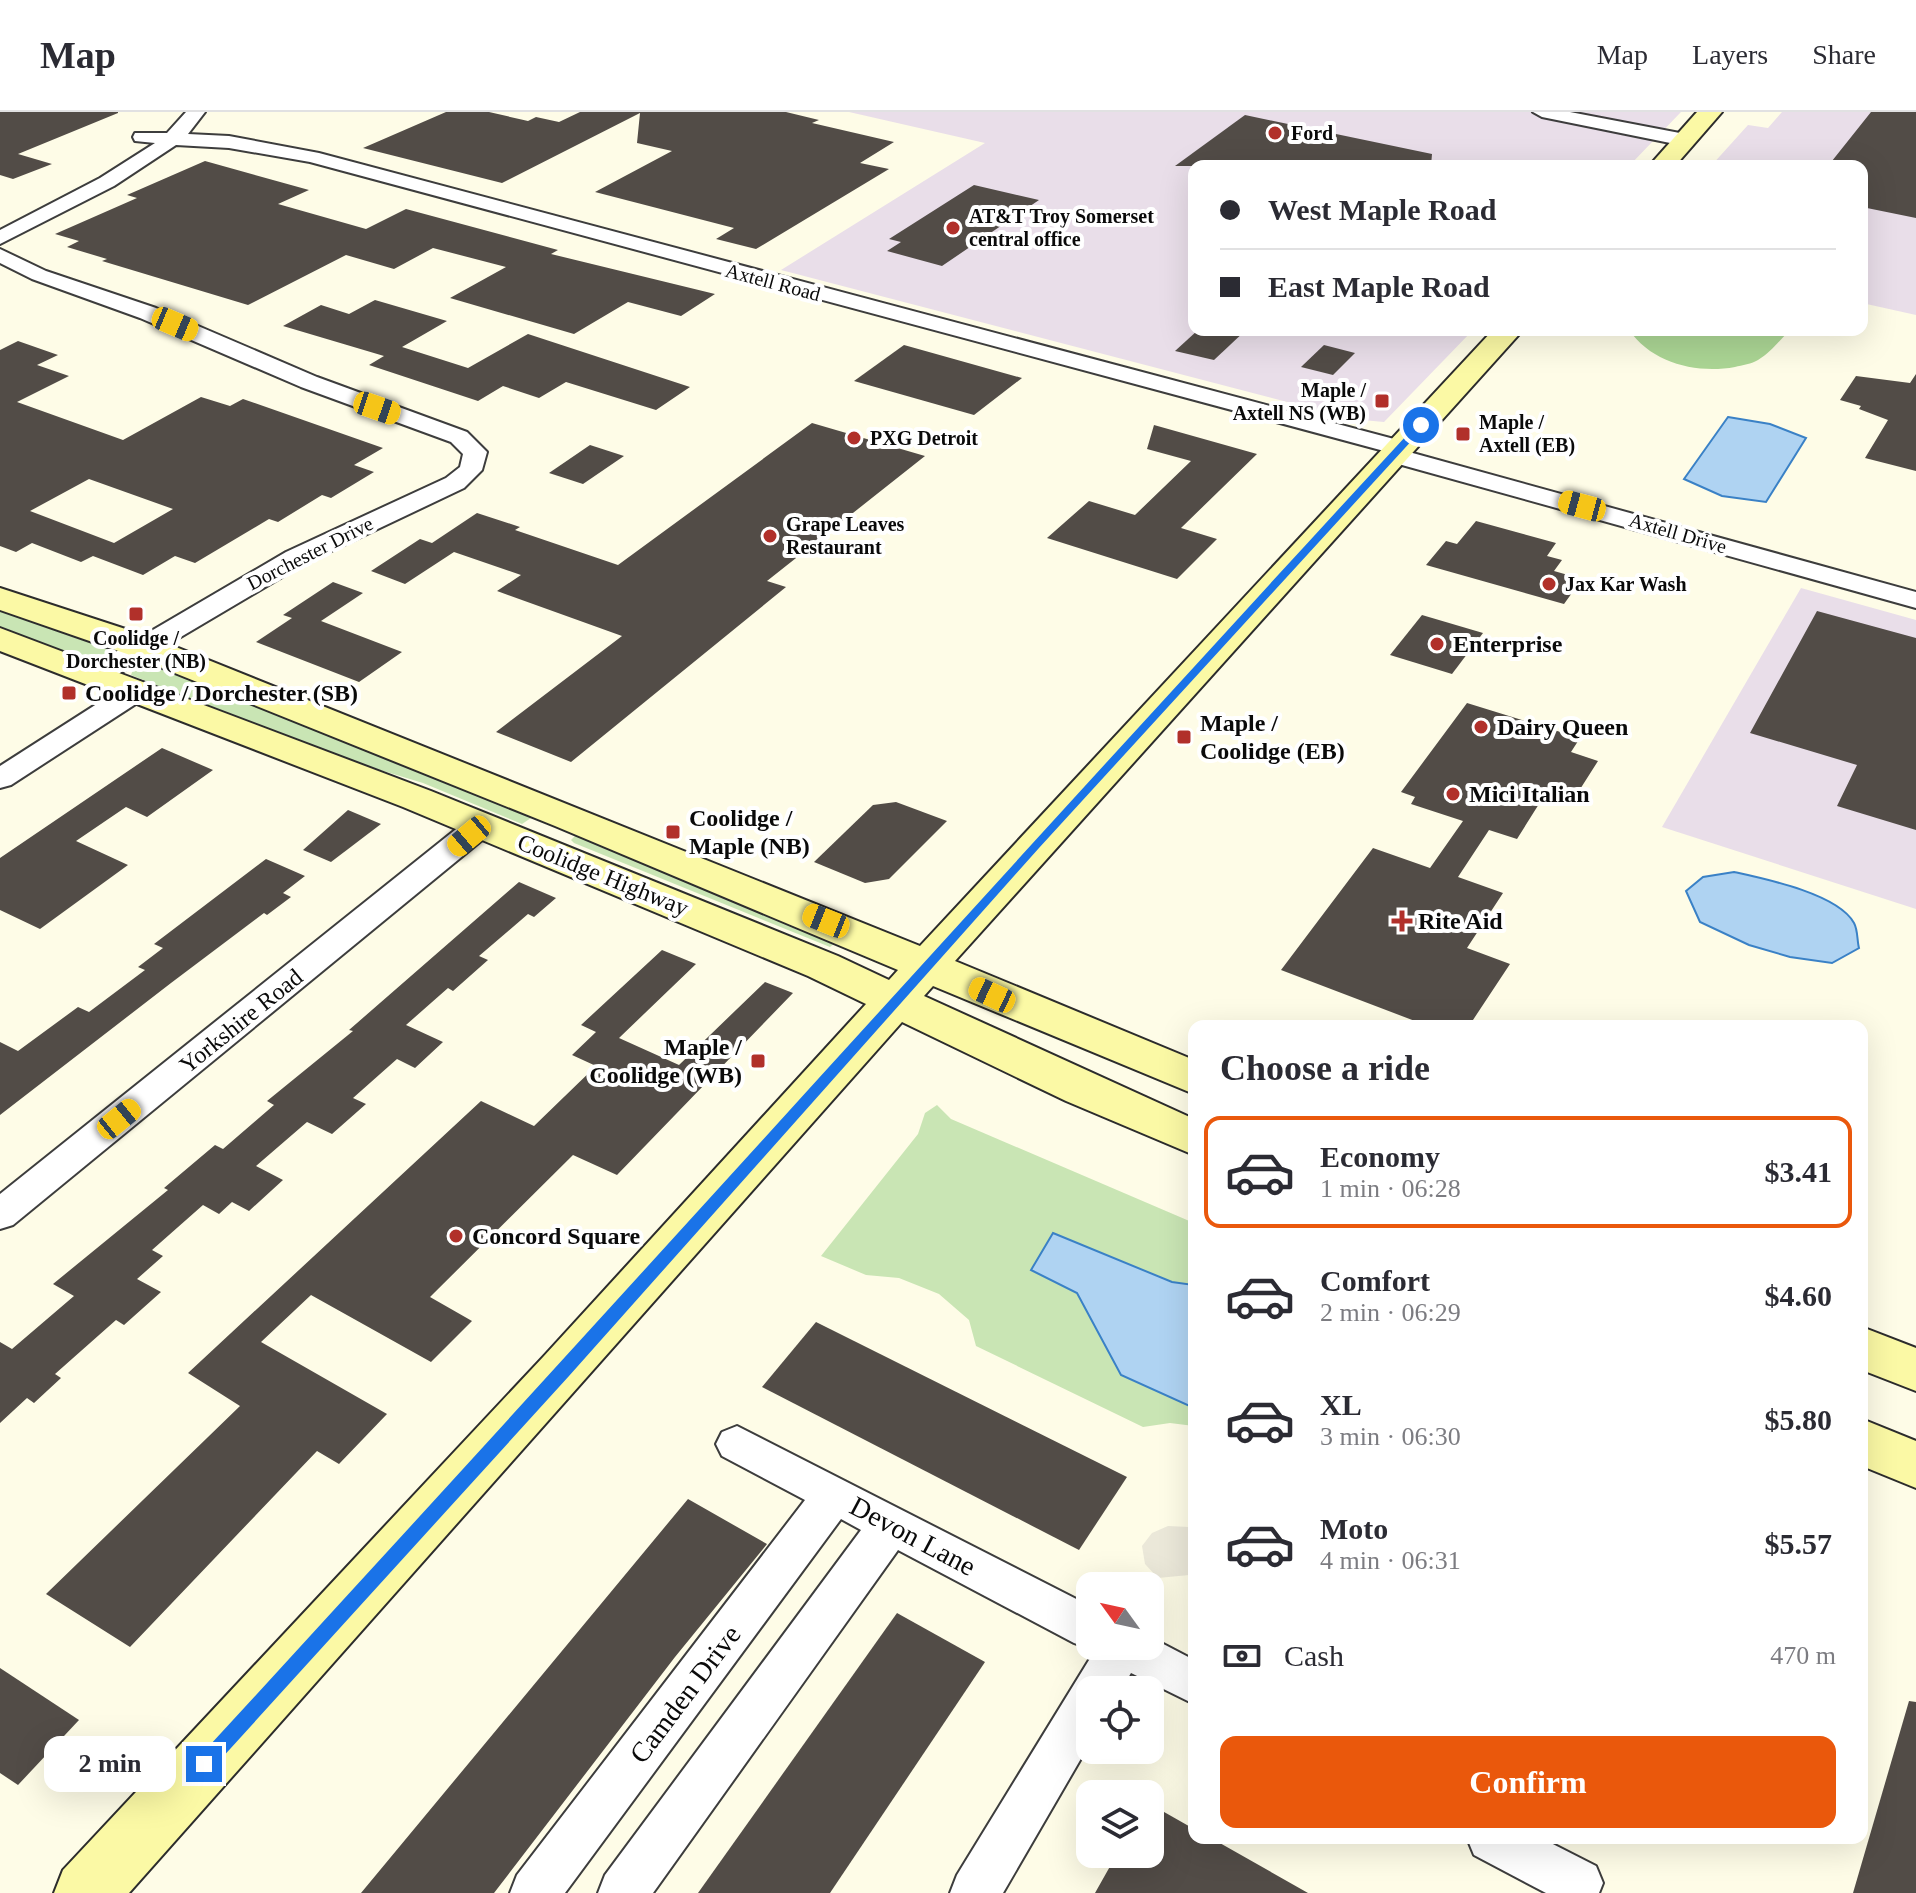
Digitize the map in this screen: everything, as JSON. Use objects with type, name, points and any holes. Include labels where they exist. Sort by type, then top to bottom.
[{"type":"main road","points":[[1667,160],[1710,112]]},
{"type":"main road","points":[[86,1893],[928,964],[1503,336]]},
{"type":"main road","name":"Coolidge Highway","points":[[0,598],[143,647],[569,817],[928,964],[992,995],[1188,1076]]},
{"type":"main road","name":"Coolidge Highway","points":[[0,639],[98,674],[534,846],[897,1000],[1082,1089],[1188,1135]]},
{"type":"main road","points":[[534,846],[569,817]]},
{"type":"main road","points":[[1868,1350],[1916,1370]]},
{"type":"main road","points":[[1868,1445],[1916,1465]]},
{"type":"street","points":[[0,238],[144,160],[174,139],[196,112]]},
{"type":"street","points":[[1542,112],[1685,140]]},
{"type":"street","points":[[0,217],[111,158],[142,137],[161,115]]},
{"type":"street","name":"Axtell Road","points":[[142,137],[243,144],[312,157],[1397,451]]},
{"type":"street","name":"Dorchester Drive","points":[[0,255],[39,275],[148,313],[309,382],[459,437],[475,452],[475,461],[467,475],[455,483],[309,551],[98,674]]},
{"type":"street","name":"Axtell Drive","points":[[1397,451],[1916,600]]},
{"type":"street","points":[[0,779],[138,690]]},
{"type":"street","name":"Yorkshire Road","points":[[0,1215],[481,825]]},
{"type":"street","name":"Devon Lane","points":[[737,1444],[1076,1622]]},
{"type":"street","name":"Camden Drive","points":[[535,1893],[834,1495]]},
{"type":"street","points":[[623,1893],[891,1524]]},
{"type":"street","points":[[1149,1660],[1188,1680]]},
{"type":"street","points":[[978,1892],[1076,1724]]},
{"type":"street","points":[[1503,1844],[1578,1883]]},
{"type":"shaded area","points":[[849,112],[1681,112],[1635,160],[1188,160],[1188,336],[1467,336],[1384,422],[1352,419],[781,270],[985,143]]},
{"type":"shaded area","points":[[1782,112],[1916,112],[1916,315],[1868,304],[1868,160],[1716,160],[1748,125],[1768,128]]},
{"type":"shaded area","points":[[1801,588],[1916,620],[1916,909],[1662,827]]},
{"type":"shaded area","points":[[1168,1526],[1188,1527],[1188,1575],[1164,1577],[1164,1572],[1152,1572],[1145,1564],[1142,1546],[1152,1533]]},
{"type":"green space","points":[[1634,336],[1784,336],[1756,361],[1720,369],[1676,364],[1650,351]]},
{"type":"green space","points":[[0,608],[110,647],[112,652],[104,658],[90,660],[0,628]]},
{"type":"green space","points":[[152,663],[534,816],[522,824],[423,783],[324,753],[131,675],[134,667]]},
{"type":"green space","points":[[582,836],[836,942],[830,947],[574,843],[571,840]]},
{"type":"green space","points":[[937,1105],[951,1119],[1188,1220],[1188,1425],[1170,1423],[1143,1427],[976,1346],[969,1320],[939,1294],[899,1278],[866,1275],[821,1256],[918,1134],[925,1113]]},
{"type":"water","points":[[1728,417],[1770,424],[1806,438],[1766,502],[1722,496],[1684,479]]},
{"type":"water","points":[[1734,872],[1800,889],[1833,904],[1854,923],[1859,948],[1832,963],[1790,957],[1749,945],[1700,922],[1686,891],[1703,877]]},
{"type":"water","points":[[1053,1233],[1172,1282],[1188,1284],[1188,1405],[1121,1375],[1077,1293],[1031,1270]]},
{"type":"building","points":[[0,112],[118,113],[18,154],[52,164],[13,179],[0,175]]},
{"type":"building","points":[[446,112],[489,112],[528,121],[536,117],[559,122],[580,112],[786,112],[819,120],[812,123],[894,142],[860,163],[889,169],[756,249],[716,239],[734,228],[595,192],[672,151],[637,143],[640,113],[502,183],[363,148]]},
{"type":"building","points":[[1871,112],[1916,112],[1916,218],[1868,208],[1868,160],[1833,160]]},
{"type":"building","name":"Ford","points":[[1245,115],[1432,154],[1432,160],[1188,160],[1188,166],[1175,166]]},
{"type":"building","points":[[205,161],[309,190],[278,204],[366,229],[406,209],[558,250],[551,254],[715,294],[681,316],[628,302],[574,334],[450,298],[506,267],[433,248],[394,269],[346,255],[248,305],[102,261],[107,259],[67,247],[79,241],[55,234],[137,198],[127,195]]},
{"type":"building","name":"AT&T Troy Somerset central office","points":[[974,185],[1039,200],[942,266],[887,251],[901,242],[889,239]]},
{"type":"building","points":[[375,300],[447,321],[402,347],[468,368],[528,334],[690,387],[656,410],[566,382],[539,398],[503,386],[478,401],[369,365],[384,356],[283,326],[321,305],[349,314]]},
{"type":"building","points":[[1191,336],[1240,336],[1214,360],[1175,351]]},
{"type":"building","points":[[18,341],[58,355],[37,365],[69,376],[17,402],[123,440],[201,397],[230,406],[243,399],[383,448],[354,465],[374,472],[331,498],[322,495],[278,522],[269,519],[195,563],[175,556],[143,575],[93,556],[81,562],[32,543],[16,552],[0,546],[0,350]],"holes":[[[89,479],[173,509],[114,543],[30,511]]]},
{"type":"building","points":[[904,345],[1022,378],[974,415],[854,381]]},
{"type":"building","points":[[1324,345],[1355,353],[1333,375],[1301,367]]},
{"type":"building","points":[[1916,374],[1916,471],[1865,458],[1888,420],[1859,409],[1861,406],[1840,400],[1856,376],[1910,383]]},
{"type":"building","points":[[812,423],[925,456],[767,581],[786,587],[571,762],[496,732],[622,636],[497,591],[521,575],[454,552],[405,584],[371,571],[420,539],[432,543],[477,513],[520,527],[515,530],[618,565]]},
{"type":"building","points":[[1154,425],[1257,454],[1181,528],[1217,539],[1177,579],[1047,538],[1089,501],[1135,515],[1191,461],[1147,449]]},
{"type":"building","points":[[590,445],[624,456],[583,484],[549,473]]},
{"type":"building","name":"Jax Kar Wash","points":[[1476,521],[1556,543],[1547,556],[1562,560],[1554,571],[1582,579],[1564,604],[1426,565],[1446,541],[1457,544]]},
{"type":"building","points":[[333,582],[363,593],[321,621],[402,652],[359,682],[256,642],[292,618],[283,615]]},
{"type":"building","points":[[1817,611],[1916,638],[1916,830],[1837,806],[1857,765],[1750,733]]},
{"type":"building","name":"Enterprise","points":[[1422,615],[1483,633],[1452,674],[1390,655]]},
{"type":"building","points":[[1467,703],[1580,738],[1571,752],[1598,761],[1570,805],[1544,796],[1517,839],[1489,830],[1458,877],[1503,893],[1467,948],[1510,964],[1473,1020],[1412,1020],[1281,970],[1373,848],[1430,868],[1463,821],[1411,804],[1415,797],[1401,792]]},
{"type":"building","points":[[162,748],[213,770],[147,817],[126,807],[76,841],[128,865],[40,929],[0,910],[0,858]]},
{"type":"building","points":[[896,802],[947,821],[889,879],[865,883],[814,862],[873,805]]},
{"type":"building","points":[[348,810],[381,824],[331,862],[303,850]]},
{"type":"building","points":[[266,859],[305,876],[283,893],[291,897],[267,915],[264,913],[0,1115],[0,1042],[18,1051],[78,1007],[89,1012],[145,970],[138,967],[163,948],[154,944]]},
{"type":"building","points":[[519,882],[556,898],[534,917],[528,914],[479,956],[488,960],[453,991],[448,988],[406,1025],[443,1042],[415,1068],[397,1059],[353,1098],[366,1104],[332,1134],[307,1122],[256,1166],[283,1180],[249,1211],[232,1202],[219,1214],[203,1205],[152,1250],[163,1256],[137,1279],[161,1292],[124,1325],[116,1320],[55,1374],[61,1378],[34,1403],[27,1398],[0,1423],[0,1342],[12,1349],[74,1296],[53,1284],[168,1190],[164,1188],[215,1145],[223,1149],[274,1105],[267,1101],[353,1031],[349,1030]]},
{"type":"building","points":[[662,950],[696,964],[619,1038],[679,1065],[765,982],[793,993],[617,1175],[573,1155],[430,1297],[472,1321],[431,1362],[311,1295],[261,1342],[387,1414],[339,1464],[317,1451],[130,1647],[46,1594],[240,1406],[188,1373],[481,1101],[534,1126],[596,1066],[572,1055],[596,1032],[581,1025]]},
{"type":"building","points":[[816,1322],[1127,1477],[1079,1550],[762,1387]]},
{"type":"building","points":[[688,1499],[767,1544],[675,1657],[494,1893],[361,1893]]},
{"type":"building","points":[[897,1613],[985,1662],[830,1893],[698,1893]]},
{"type":"building","points":[[0,1668],[79,1720],[18,1785],[0,1773]]},
{"type":"building","points":[[1909,1701],[1916,1702],[1916,1893],[1853,1893]]},
{"type":"building","points":[[1164,1812],[1188,1826],[1188,1844],[1222,1844],[1308,1893],[1095,1893],[1109,1868],[1164,1868]]},
{"type":"place","name":"Ford","points":[[1275,133]]},
{"type":"place","name":"AT&T Troy Somerset central office","points":[[953,228]]},
{"type":"place","name":"Maple / Axtell NS (WB)","points":[[1382,401]]},
{"type":"place","name":"Maple / Axtell (EB)","points":[[1463,434]]},
{"type":"place","name":"PXG Detroit","points":[[854,438]]},
{"type":"place","name":"Grape Leaves Restaurant","points":[[770,536]]},
{"type":"place","name":"Jax Kar Wash","points":[[1549,584]]},
{"type":"place","name":"Coolidge / Dorchester (NB)","points":[[136,614]]},
{"type":"place","name":"Enterprise","points":[[1437,644]]},
{"type":"place","name":"Coolidge / Dorchester (SB)","points":[[69,693]]},
{"type":"place","name":"Dairy Queen","points":[[1481,727]]},
{"type":"place","name":"Maple / Coolidge (EB)","points":[[1184,737]]},
{"type":"place","name":"Mici Italian","points":[[1453,794]]},
{"type":"place","name":"Coolidge / Maple (NB)","points":[[673,832]]},
{"type":"place","name":"Rite Aid","points":[[1402,921]]},
{"type":"place","name":"Maple / Coolidge (WB)","points":[[758,1061]]},
{"type":"place","name":"Concord Square","points":[[456,1236]]},
{"type":"route","points":[[204,1764],[563,1371],[1034,846],[1421,425]]}]
